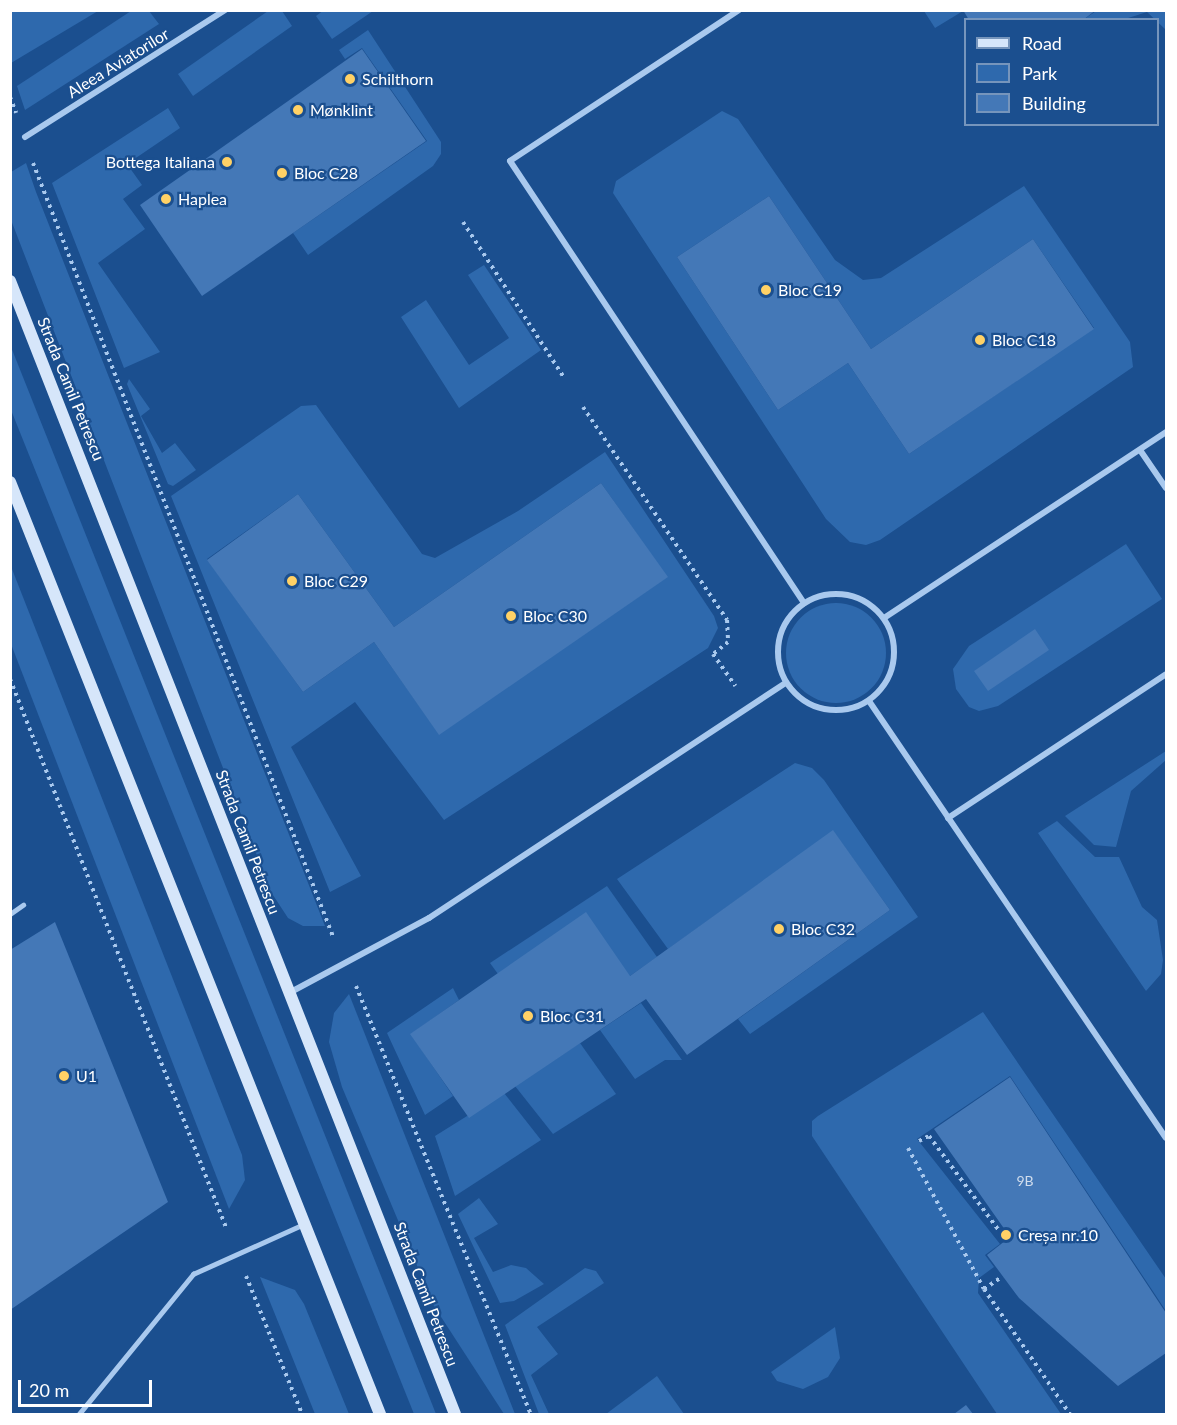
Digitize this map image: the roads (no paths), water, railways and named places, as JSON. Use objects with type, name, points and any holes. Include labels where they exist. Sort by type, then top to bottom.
[{"type":"street","name":"Aleea Aviatorilor","points":[[25,137],[225,10]]},
{"type":"street","points":[[739,10],[510,161],[804,603]]},
{"type":"street","name":"Strada Camil Petrescu","points":[[10,281],[455,1414]]},
{"type":"street","points":[[884,618],[1167,432]]},
{"type":"street","points":[[1140,450],[1167,488]]},
{"type":"street","points":[[10,482],[302,1225],[380,1414]]},
{"type":"street","points":[[838,594],[871,605],[884,618],[895,654],[887,681],[868,701],[833,711],[798,698],[786,683],[779,667],[781,631],[804,603],[838,594]]},
{"type":"street","points":[[948,818],[1167,674]]},
{"type":"street","points":[[289,993],[429,918],[786,683]]},
{"type":"street","points":[[868,701],[1167,1138]]},
{"type":"lane","points":[[10,914],[23,905]]},
{"type":"lane","points":[[79,1414],[193,1274],[236,1252],[302,1225]]},
{"type":"place","name":"Schilthorn","points":[[350,79]]},
{"type":"place","name":"Mønklint","points":[[298,110]]},
{"type":"place","name":"Bottega Italiana","points":[[227,162]]},
{"type":"place","name":"Bloc C28","points":[[282,173]]},
{"type":"place","name":"Haplea","points":[[166,199]]},
{"type":"place","name":"Bloc C19","points":[[766,290]]},
{"type":"place","name":"Bloc C18","points":[[980,340]]},
{"type":"place","name":"Bloc C29","points":[[292,581]]},
{"type":"place","name":"Bloc C30","points":[[511,616]]},
{"type":"place","name":"Bloc C32","points":[[779,929]]},
{"type":"place","name":"Bloc C31","points":[[528,1016]]},
{"type":"place","name":"U1","points":[[64,1076]]},
{"type":"place","name":"Creșa nr.10","points":[[1006,1235]]}]
